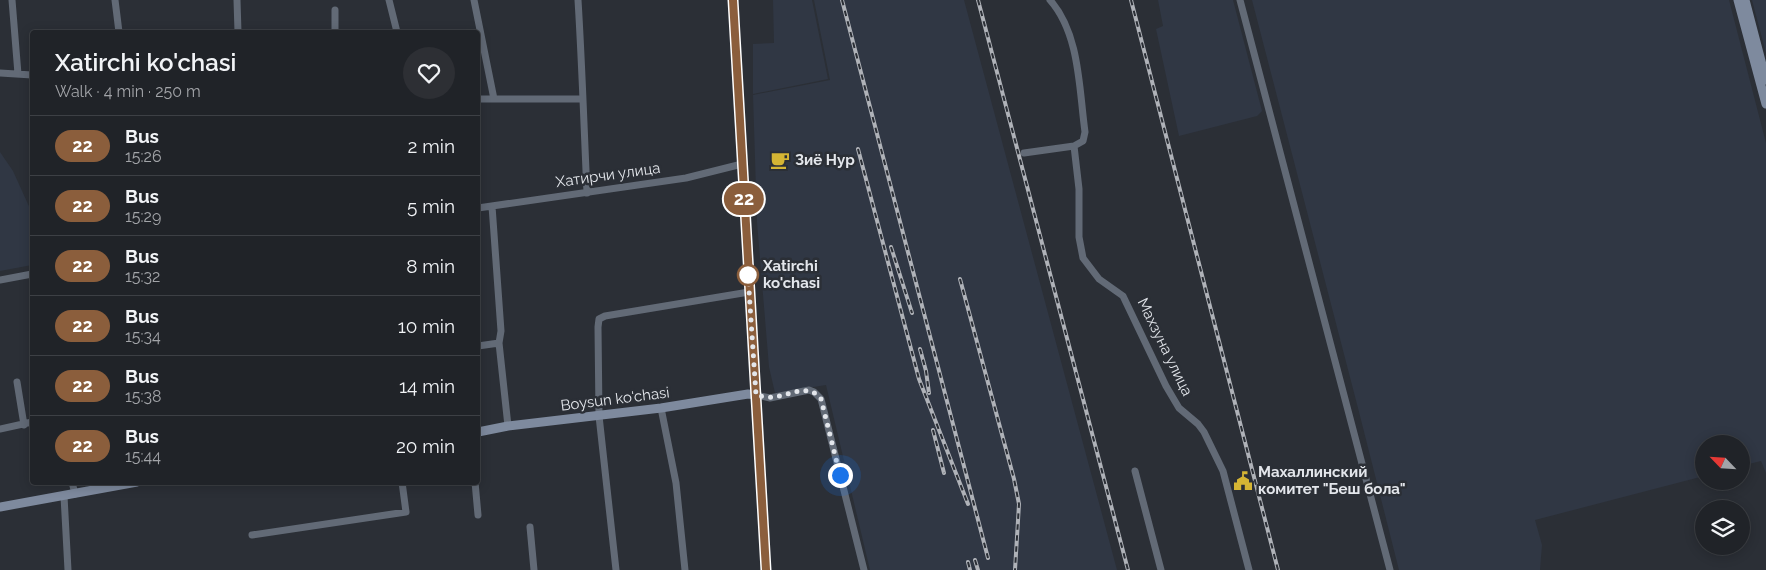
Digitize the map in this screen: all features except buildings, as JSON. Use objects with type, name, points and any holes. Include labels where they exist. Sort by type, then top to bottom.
[{"type":"main road","points":[[733,0],[766,570]]},
{"type":"main road","points":[[1738,0],[1766,104]]},
{"type":"main road","points":[[1745,0],[1766,80]]},
{"type":"main road","name":"Boysun ko'chasi","points":[[480,432],[508,426],[661,408],[748,394],[756,395]]},
{"type":"main road","points":[[0,507],[122,485]]},
{"type":"street","points":[[12,0],[18,74]]},
{"type":"street","points":[[115,0],[119,30]]},
{"type":"street","points":[[237,0],[238,30]]},
{"type":"street","points":[[389,0],[396,30]]},
{"type":"street","points":[[474,0],[494,99]]},
{"type":"street","points":[[578,0],[583,74],[582,99],[587,193]]},
{"type":"street","points":[[1024,153],[1074,146],[1083,142],[1085,136],[1075,56],[1067,26],[1060,11],[1050,0]]},
{"type":"street","points":[[1240,0],[1390,570]]},
{"type":"street","points":[[335,10],[335,30]]},
{"type":"street","points":[[0,73],[30,75]]},
{"type":"street","points":[[480,99],[582,99]]},
{"type":"street","name":"Махзуна улица","points":[[1074,146],[1079,189],[1079,237],[1083,258],[1099,279],[1124,296],[1170,393],[1179,408],[1198,424],[1204,432],[1223,471],[1249,570]]},
{"type":"street","name":"Хатирчи улица","points":[[480,208],[686,178],[742,164]]},
{"type":"street","points":[[492,206],[501,332],[499,343],[508,426]]},
{"type":"street","points":[[0,280],[30,274]]},
{"type":"street","points":[[616,570],[599,416],[599,319],[605,316],[749,292]]},
{"type":"street","points":[[480,346],[499,343]]},
{"type":"street","points":[[17,382],[24,425]]},
{"type":"street","points":[[756,395],[770,398],[809,390],[821,399],[864,570]]},
{"type":"street","points":[[661,408],[676,483],[685,570]]},
{"type":"street","points":[[0,429],[30,423]]},
{"type":"street","points":[[1135,471],[1161,570]]},
{"type":"street","points":[[73,485],[75,494]]},
{"type":"street","points":[[252,535],[406,512],[402,485]]},
{"type":"street","points":[[475,485],[478,516]]},
{"type":"street","points":[[64,496],[68,570]]},
{"type":"street","points":[[530,526],[534,570]]},
{"type":"shaded area","points":[[773,0],[812,0],[828,79],[753,94],[753,44],[774,43]]},
{"type":"shaded area","points":[[814,0],[964,0],[1117,570],[870,570],[826,385],[775,393],[769,367],[757,222],[753,95],[830,80]]},
{"type":"shaded area","points":[[1158,0],[1233,0],[1262,111],[1257,116],[1179,136],[1156,29],[1163,26]]},
{"type":"shaded area","points":[[1252,0],[1729,0],[1766,143],[1766,473],[1761,461],[1750,464],[1750,435],[1695,435],[1695,478],[1535,520],[1542,545],[1540,570],[1399,570]]},
{"type":"shaded area","points":[[1752,0],[1766,0],[1766,53]]},
{"type":"shaded area","points":[[0,152],[13,171],[30,209],[30,265],[0,271]]},
{"type":"railway","points":[[842,0],[988,558]]},
{"type":"railway","points":[[978,0],[1128,570]]},
{"type":"railway","points":[[1131,0],[1278,570]]},
{"type":"railway","points":[[858,149],[919,379],[968,504]]},
{"type":"railway","points":[[891,247],[912,313]]},
{"type":"railway","points":[[960,279],[1014,479],[1019,504],[1015,570]]},
{"type":"railway","points":[[920,349],[929,393]]},
{"type":"railway","points":[[933,430],[944,473]]},
{"type":"railway","points":[[975,560],[978,570]]},
{"type":"railway","points":[[968,562],[970,570]]},
{"type":"bus line","name":"22","points":[[733,0],[740,148],[746,216],[766,570]]},
{"type":"place","name":"Зиё Нур","points":[[780,160]]},
{"type":"place","name":"Xatirchi ko'chasi","points":[[748,275]]},
{"type":"place","name":"Махаллинский комитет \"Беш бола\"","points":[[1243,481]]},
{"type":"route","points":[[748,275],[756,395],[770,398],[809,390],[818,394],[821,399],[840,475]]}]
